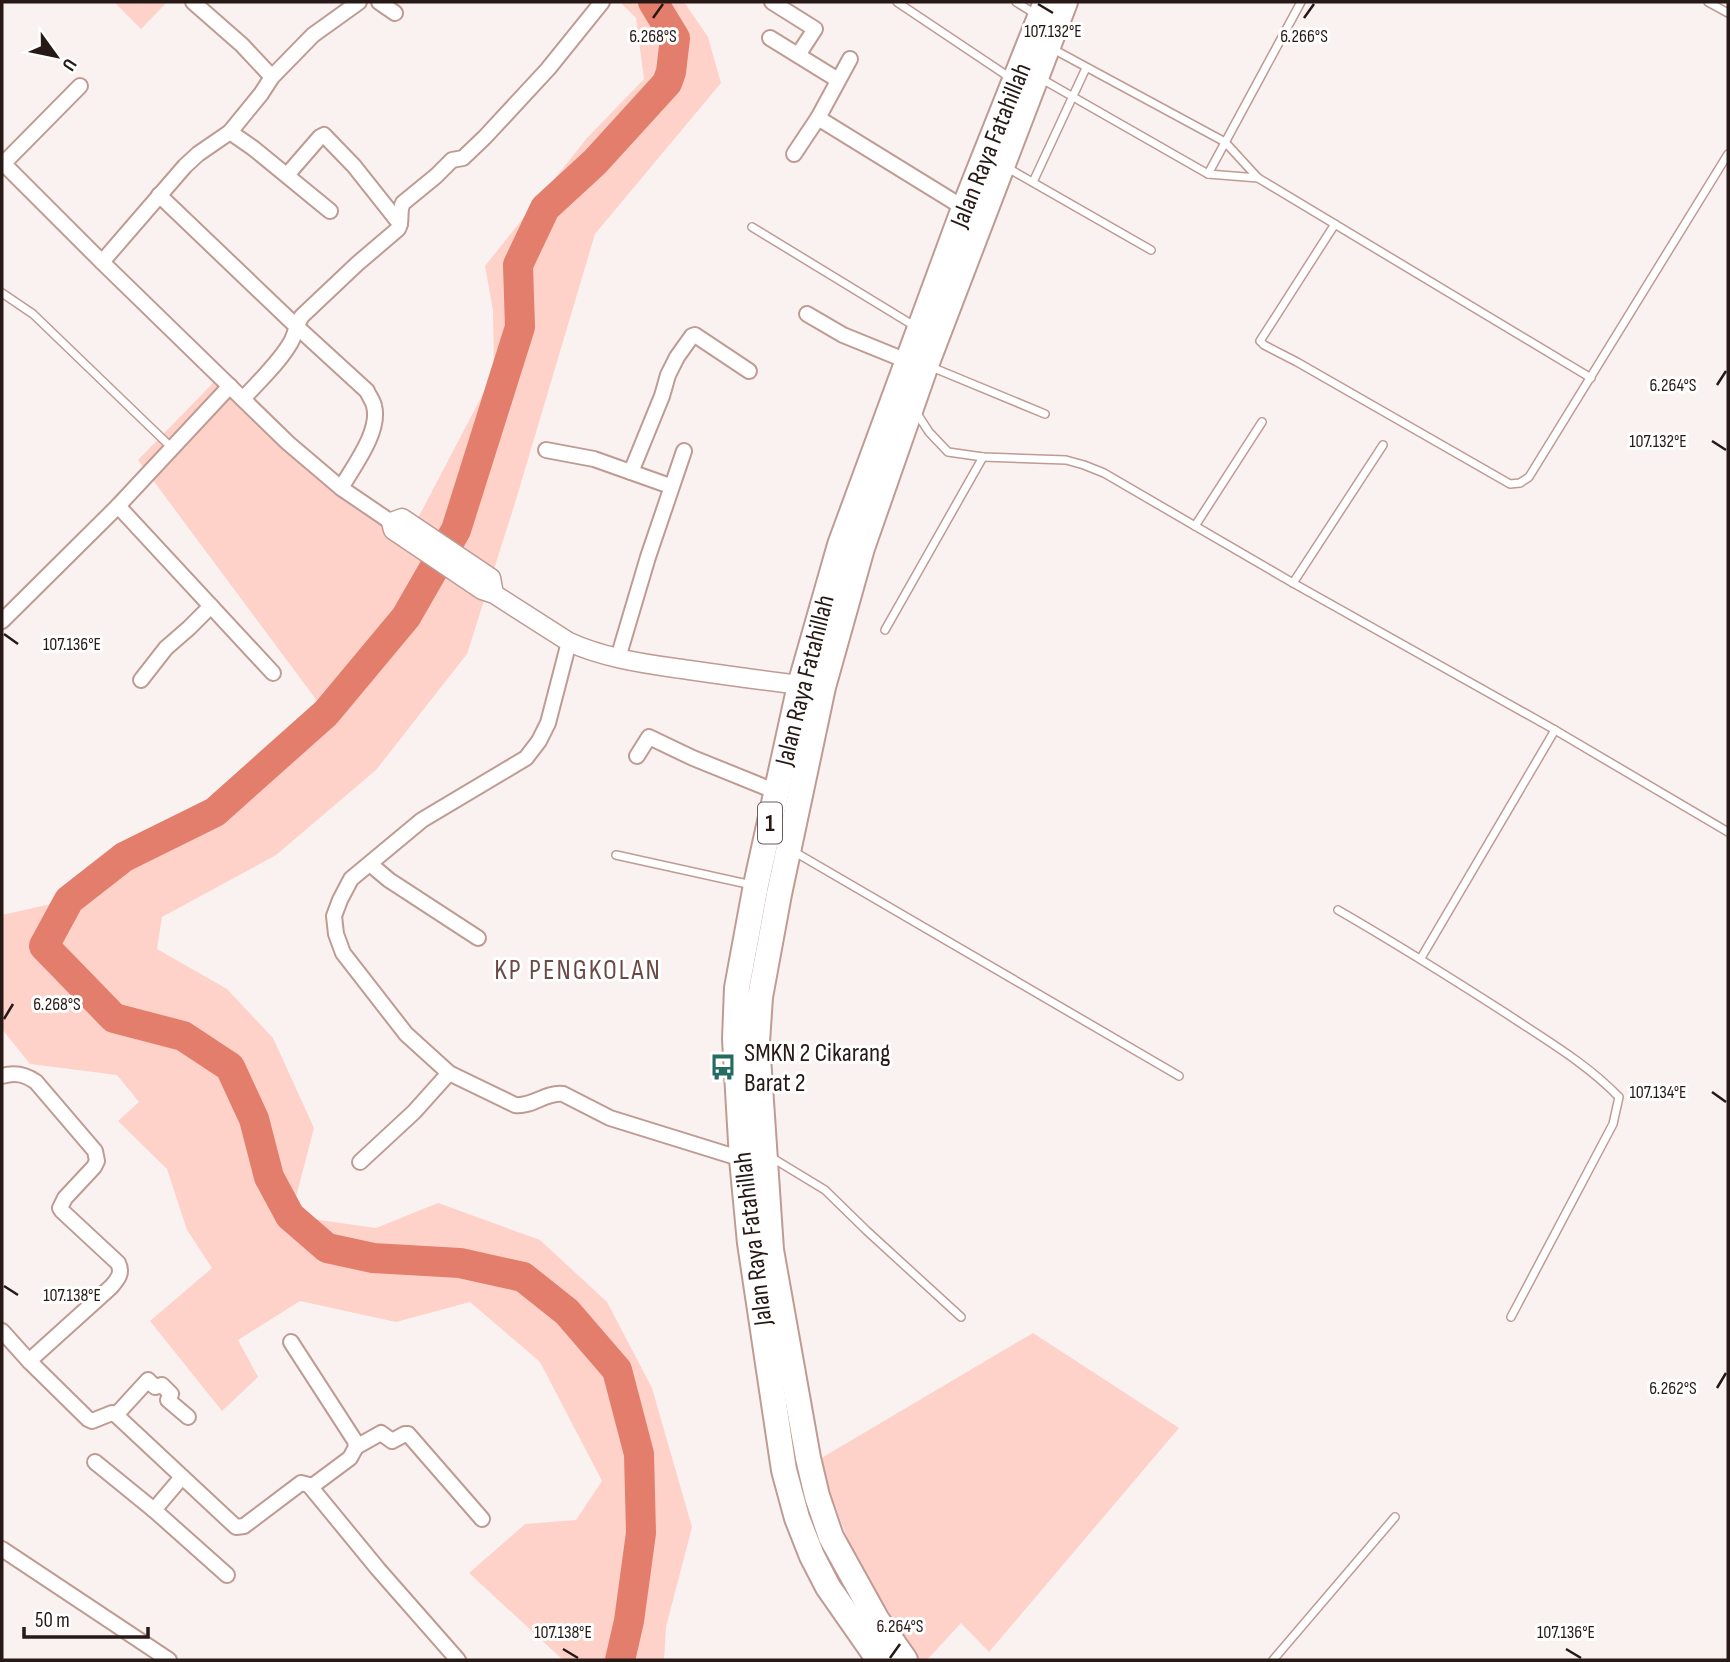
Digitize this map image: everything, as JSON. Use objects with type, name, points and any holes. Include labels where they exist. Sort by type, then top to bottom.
[{"type":"highway","name":"Jalan Raya Fatahillah","points":[[879,1660],[828,1587],[812,1556],[797,1518],[784,1470],[750,1243],[760,997],[823,687],[862,548],[912,405],[919,328],[964,208],[1065,2]]},
{"type":"highway","name":"Jalan Raya Fatahillah","points":[[905,1660],[852,1577],[831,1536],[817,1496],[753,1156],[735,1039],[737,989],[756,886],[800,685],[840,545],[1002,164],[1034,63],[1043,9]]},
{"type":"street","points":[[193,2],[242,45],[272,77]]},
{"type":"street","points":[[102,262],[198,154],[230,132],[272,77],[317,31],[359,2]]},
{"type":"street","points":[[379,2],[395,13]]},
{"type":"street","points":[[243,399],[286,350],[294,338],[296,326],[302,316],[398,229],[403,203],[452,160],[463,158],[491,130],[548,69],[603,2]]},
{"type":"street","points":[[772,2],[815,29],[798,55]]},
{"type":"street","points":[[770,38],[838,80]]},
{"type":"street","points":[[794,154],[818,118],[850,59]]},
{"type":"street","points":[[80,86],[3,163],[288,443],[341,488],[569,642],[582,648],[618,658],[691,671],[800,685]]},
{"type":"street","points":[[818,118],[964,208]]},
{"type":"street","points":[[230,132],[330,211]]},
{"type":"street","points":[[287,175],[320,136],[324,135],[350,162],[400,224]]},
{"type":"street","points":[[159,195],[367,391],[376,415],[371,437],[341,488]]},
{"type":"street","points":[[807,314],[843,335],[917,363]]},
{"type":"street","points":[[631,472],[668,375],[693,335],[749,371]]},
{"type":"street","points":[[2,621],[118,506],[230,386]]},
{"type":"street","points":[[546,450],[594,458],[670,486]]},
{"type":"street","points":[[618,658],[670,486],[684,451]]},
{"type":"street","points":[[118,506],[273,673]]},
{"type":"street","points":[[141,680],[166,648],[211,606]]},
{"type":"street","points":[[569,642],[548,723],[526,758],[422,820],[351,879],[334,916],[336,934],[344,953],[406,1034],[449,1073],[515,1105],[524,1106],[555,1093],[563,1094],[610,1118],[753,1156]]},
{"type":"street","points":[[637,756],[649,737],[777,792]]},
{"type":"street","points":[[370,864],[389,880],[478,938]]},
{"type":"street","points":[[2,1076],[18,1073],[36,1082],[95,1151],[97,1161],[94,1167],[65,1198],[60,1208],[118,1263],[121,1269],[111,1287],[29,1361]]},
{"type":"street","points":[[360,1161],[414,1112],[449,1073]]},
{"type":"street","points":[[2,1331],[88,1419],[92,1421],[112,1413],[116,1415],[234,1526],[240,1527],[302,1483],[311,1487],[458,1660]]},
{"type":"street","points":[[291,1342],[355,1441],[356,1447]]},
{"type":"street","points":[[116,1415],[148,1380],[155,1387],[162,1385],[172,1394],[168,1400],[188,1417]]},
{"type":"street","points":[[311,1487],[350,1458],[356,1447],[381,1433],[392,1441],[408,1434],[482,1519]]},
{"type":"street","points":[[95,1462],[227,1575]]},
{"type":"street","points":[[154,1510],[182,1477]]},
{"type":"street","points":[[2,1549],[169,1660]]},
{"type":"lane","points":[[897,2],[1034,63],[1073,97],[1208,174],[1258,178]]},
{"type":"lane","points":[[1016,2],[1043,9]]},
{"type":"lane","points":[[1208,174],[1301,2]]},
{"type":"lane","points":[[1708,2],[1728,13]]},
{"type":"lane","points":[[1034,63],[1086,68],[1224,142],[1258,178],[1591,378]]},
{"type":"lane","points":[[1033,183],[1086,68]]},
{"type":"lane","points":[[1335,224],[1261,341],[1510,484],[1520,483],[1530,477],[1728,154]]},
{"type":"lane","points":[[1002,164],[1151,250]]},
{"type":"lane","points":[[752,227],[919,328]]},
{"type":"lane","points":[[2,293],[33,314],[172,447]]},
{"type":"lane","points":[[917,363],[1045,414]]},
{"type":"lane","points":[[912,405],[929,432],[948,452],[983,457],[1066,460],[1104,473],[1555,730],[1728,832]]},
{"type":"lane","points":[[1195,526],[1262,422]]},
{"type":"lane","points":[[1293,583],[1383,444]]},
{"type":"lane","points":[[885,630],[983,457]]},
{"type":"lane","points":[[1421,958],[1555,730]]},
{"type":"lane","points":[[789,849],[1179,1076]]},
{"type":"lane","points":[[616,855],[756,886]]},
{"type":"lane","points":[[1338,910],[1421,958],[1558,1047],[1599,1077],[1619,1097],[1613,1124],[1511,1317]]},
{"type":"lane","points":[[753,1156],[825,1190],[961,1317]]},
{"type":"lane","points":[[1273,1660],[1395,1517]]},
{"type":"shaded area","points":[[114,2],[167,2],[141,29]]},
{"type":"shaded area","points":[[620,2],[684,2],[708,37],[721,83],[595,234],[467,654],[376,770],[276,855],[162,917],[157,949],[227,989],[273,1038],[314,1128],[291,1216],[376,1228],[438,1203],[540,1240],[607,1302],[652,1388],[692,1527],[666,1627],[664,1660],[563,1660],[469,1573],[525,1524],[576,1520],[602,1481],[540,1362],[470,1302],[396,1322],[300,1301],[238,1340],[258,1377],[222,1411],[150,1321],[212,1268],[187,1230],[167,1169],[118,1121],[139,1102],[117,1075],[30,1064],[2,1029],[2,915],[69,900],[127,856],[215,812],[326,713],[138,460],[213,383],[321,479],[408,537],[494,373],[493,311],[485,266],[587,138],[644,79],[636,18]]},
{"type":"shaded area","points":[[1033,1333],[1179,1428],[989,1652],[961,1623],[927,1660],[920,1660],[857,1564],[818,1460]]},
{"type":"waterway","points":[[620,1660],[629,1621],[641,1533],[639,1454],[617,1370],[567,1312],[523,1277],[460,1263],[373,1258],[327,1248],[290,1216],[269,1177],[254,1119],[230,1067],[183,1036],[114,1018],[44,946],[69,900],[124,857],[215,812],[326,713],[406,617],[456,530],[520,327],[518,265],[545,208],[595,162],[667,83],[675,38],[653,2]]},
{"type":"place","name":"SMKN 2 Cikarang Barat 2","points":[[723,1067]]},
{"type":"district","name":"KP PENGKOLAN","points":[[578,969]]}]
